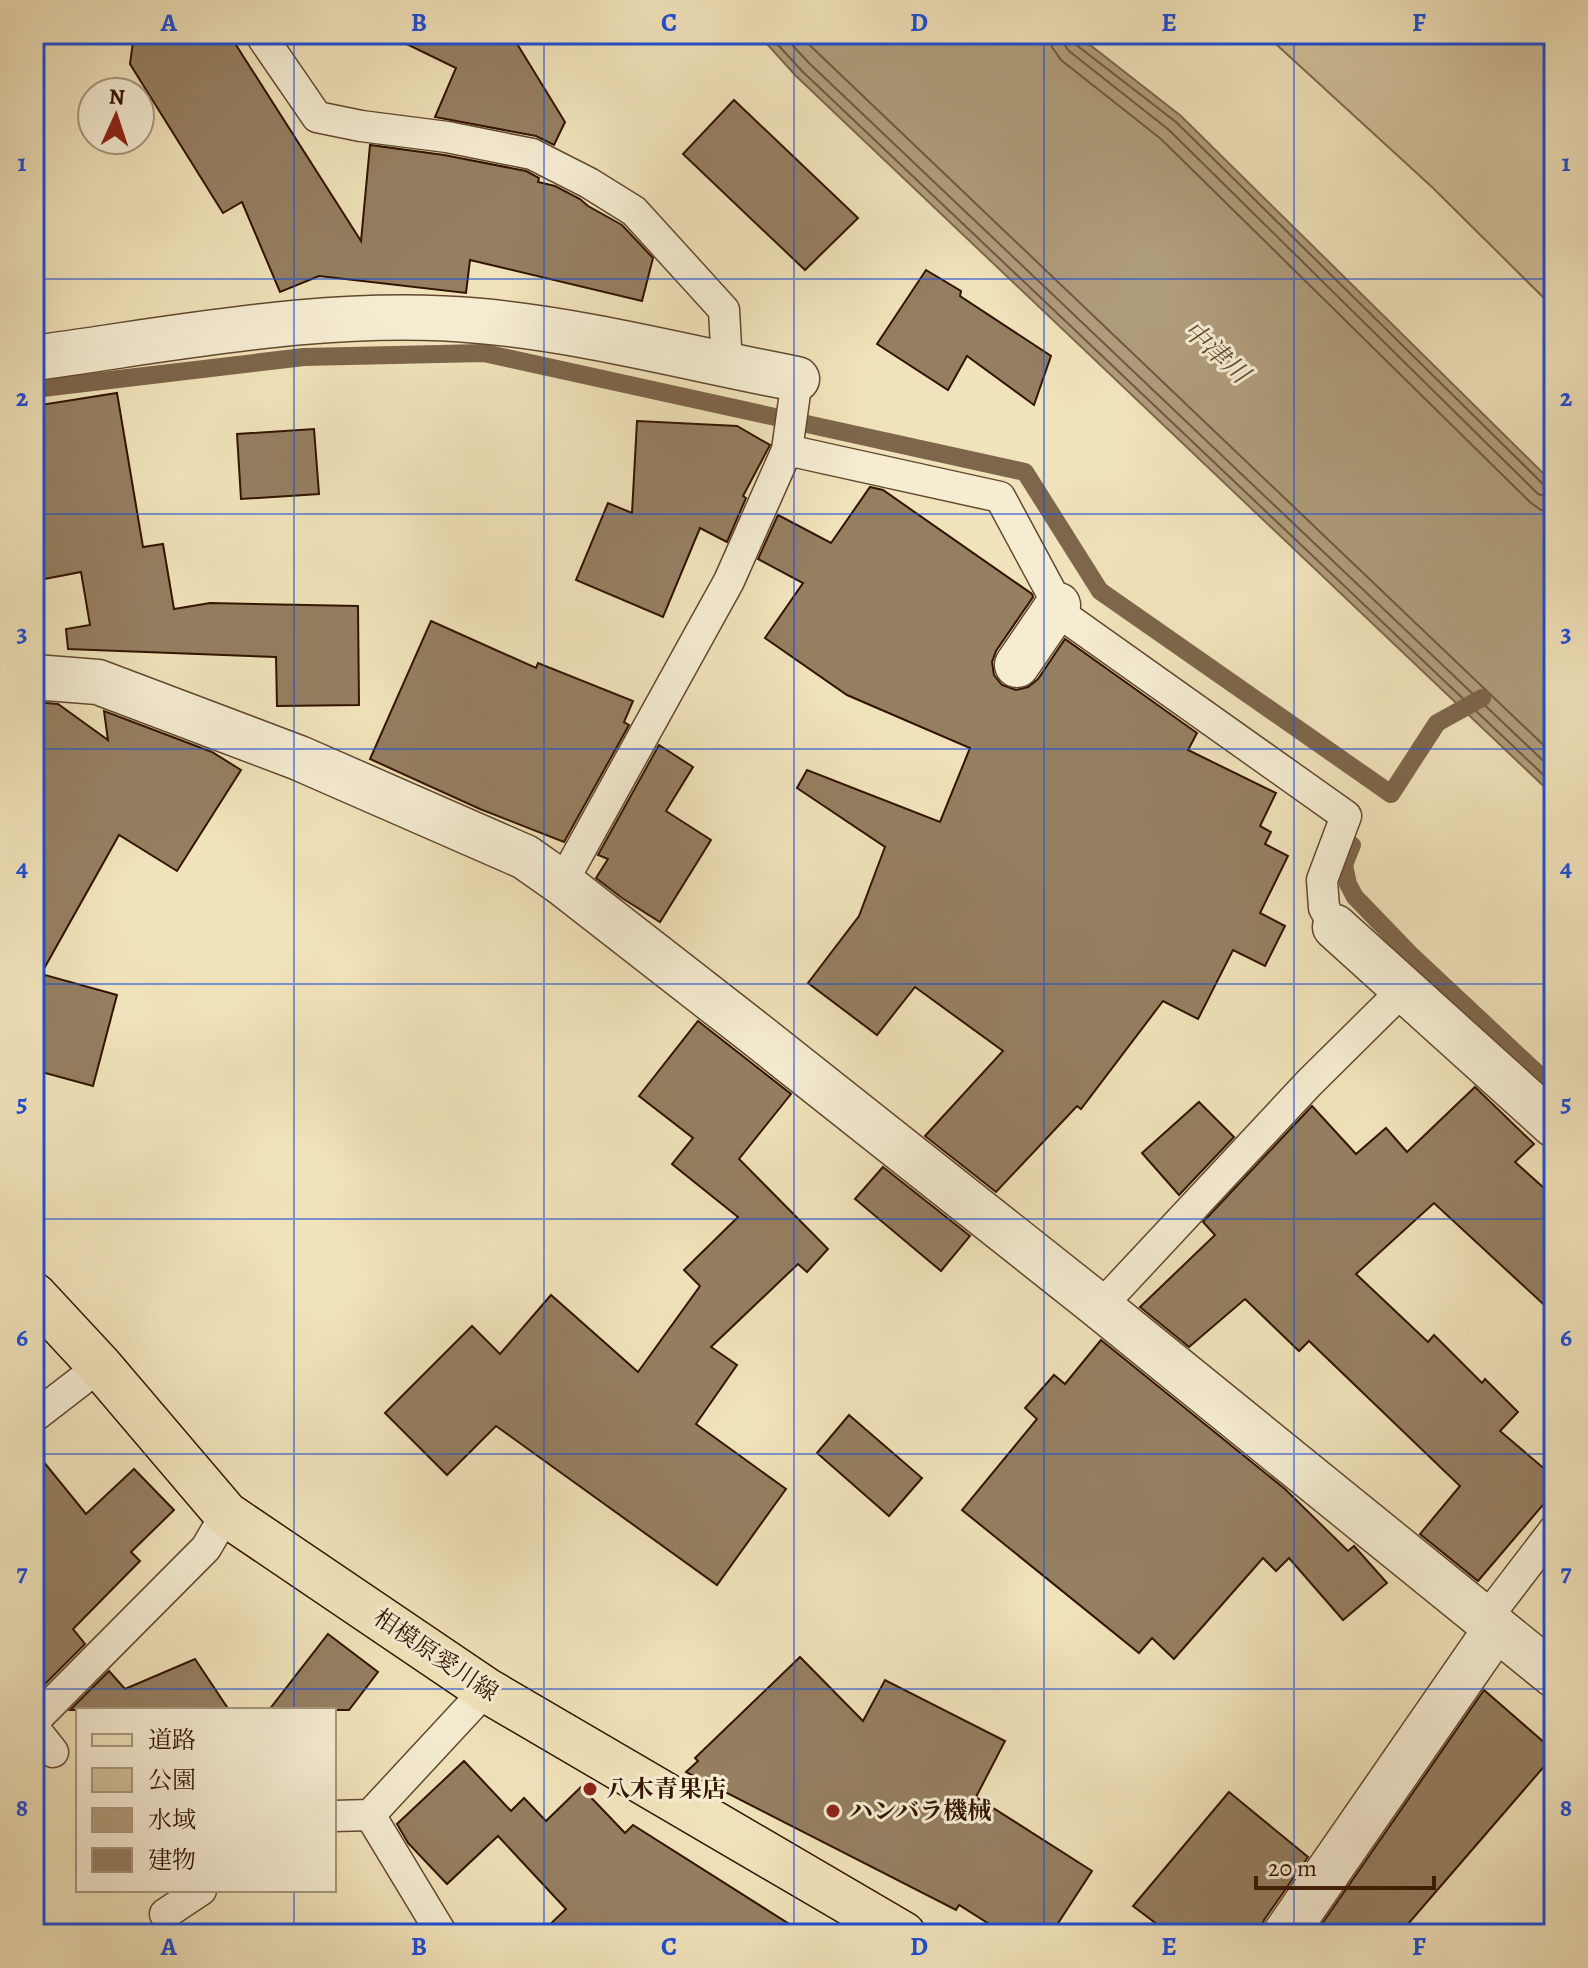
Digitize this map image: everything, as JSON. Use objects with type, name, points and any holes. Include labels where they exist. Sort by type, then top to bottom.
[{"type":"main road","name":"相模原愛川線","points":[[34,1295],[100,1366],[226,1514],[486,1690],[903,1934]]},
{"type":"street","points":[[34,358],[276,325],[381,317],[480,320],[538,328],[797,379]]},
{"type":"street","points":[[1017,665],[1058,605]]},
{"type":"street","points":[[34,677],[98,682],[299,758],[525,857],[1094,1302],[1554,1675]]},
{"type":"street","points":[[1335,927],[1554,1125]]},
{"type":"street","points":[[1285,1934],[1491,1624]]},
{"type":"lane","points":[[260,34],[317,117],[532,154],[589,183],[634,211],[724,310],[727,366]]},
{"type":"lane","points":[[562,883],[729,581],[787,450],[797,379]]},
{"type":"lane","points":[[787,450],[1000,497],[1064,616],[1346,816],[1322,880],[1324,908],[1335,927]]},
{"type":"lane","points":[[1094,1302],[1112,1294],[1309,1083],[1404,989]]},
{"type":"lane","points":[[34,1417],[100,1366]]},
{"type":"lane","points":[[34,1721],[206,1548],[226,1514]]},
{"type":"lane","points":[[1491,1624],[1554,1530]]},
{"type":"lane","points":[[336,1816],[370,1815],[486,1690]]},
{"type":"lane","points":[[34,1728],[53,1752]]},
{"type":"lane","points":[[370,1815],[442,1934]]},
{"type":"lane","points":[[165,1914],[198,1892]]},
{"type":"green space","points":[[1265,34],[1554,34],[1554,308],[1433,188]]},
{"type":"water","name":"中津川","points":[[758,34],[1076,34],[1181,116],[1554,484],[1554,796],[796,76]]},
{"type":"building","points":[[134,34],[229,34],[361,241],[370,145],[526,171],[539,178],[538,182],[555,186],[622,225],[653,258],[642,301],[470,260],[466,293],[319,276],[280,292],[242,202],[223,213],[156,106],[156,76],[137,76],[130,64]]},
{"type":"building","points":[[386,34],[511,34],[565,122],[554,145],[536,136],[435,117],[456,68]]},
{"type":"building","points":[[734,100],[858,218],[805,270],[683,154]]},
{"type":"building","points":[[926,270],[961,291],[960,296],[1051,356],[1034,405],[967,356],[948,390],[877,344]]},
{"type":"building","points":[[117,393],[143,547],[163,544],[174,609],[210,603],[358,606],[359,705],[277,706],[276,657],[68,649],[66,629],[90,625],[81,572],[34,581],[34,406]]},
{"type":"building","points":[[637,421],[737,426],[770,445],[743,496],[746,498],[727,542],[700,528],[663,617],[576,580],[608,503],[632,513]]},
{"type":"building","points":[[314,429],[319,494],[241,499],[237,434]]},
{"type":"building","points":[[870,487],[883,490],[1032,594],[992,662],[994,675],[1002,685],[1016,690],[1028,687],[1038,679],[1065,639],[1197,733],[1188,750],[1276,793],[1260,826],[1271,832],[1265,844],[1288,856],[1260,913],[1285,926],[1265,966],[1233,950],[1198,1019],[1163,1001],[1081,1109],[1077,1106],[996,1192],[925,1136],[1003,1051],[915,987],[877,1035],[808,983],[859,916],[885,847],[797,788],[807,770],[940,822],[970,748],[847,695],[765,638],[803,583],[758,559],[778,515],[831,543]]},
{"type":"building","points":[[431,621],[536,668],[538,663],[633,701],[624,722],[629,725],[564,842],[480,809],[370,759]]},
{"type":"building","points":[[34,702],[58,704],[108,740],[104,711],[212,752],[241,770],[177,871],[119,835],[41,974],[117,995],[93,1086],[34,1070]]},
{"type":"building","points":[[659,745],[693,767],[666,811],[711,840],[660,922],[596,878],[608,859],[598,855]]},
{"type":"building","points":[[698,1021],[791,1094],[739,1159],[828,1249],[807,1272],[798,1264],[711,1347],[737,1365],[696,1424],[786,1489],[717,1585],[496,1426],[447,1475],[385,1413],[472,1326],[500,1354],[551,1295],[638,1372],[700,1286],[684,1270],[738,1217],[672,1164],[693,1138],[639,1096]]},
{"type":"building","points":[[1475,1087],[1534,1144],[1515,1162],[1554,1197],[1554,1314],[1434,1203],[1356,1274],[1428,1342],[1434,1335],[1482,1383],[1485,1379],[1518,1412],[1500,1431],[1554,1477],[1554,1492],[1478,1581],[1420,1534],[1460,1486],[1309,1341],[1299,1351],[1245,1299],[1189,1347],[1140,1307],[1215,1235],[1203,1222],[1312,1106],[1356,1154],[1386,1128],[1407,1152]]},
{"type":"building","points":[[1199,1102],[1234,1137],[1179,1195],[1142,1153]]},
{"type":"building","points":[[883,1167],[970,1236],[941,1271],[855,1199]]},
{"type":"building","points":[[1101,1340],[1285,1489],[1348,1551],[1354,1546],[1387,1583],[1343,1620],[1289,1558],[1276,1571],[1263,1558],[1174,1659],[1152,1638],[1139,1653],[962,1510],[1037,1419],[1025,1408],[1054,1375],[1065,1384]]},
{"type":"building","points":[[849,1415],[922,1478],[889,1516],[817,1453]]},
{"type":"building","points":[[34,1450],[86,1514],[134,1469],[174,1510],[131,1552],[140,1561],[73,1629],[85,1644],[34,1695]]},
{"type":"building","points":[[328,1634],[378,1672],[349,1710],[271,1708]]},
{"type":"building","points":[[800,1657],[863,1721],[885,1680],[1005,1741],[976,1797],[1092,1871],[1051,1934],[1005,1934],[959,1905],[956,1910],[686,1772],[698,1761],[695,1758]]},
{"type":"building","points":[[195,1659],[228,1708],[70,1710],[109,1671],[125,1689]]},
{"type":"building","points":[[1484,1690],[1554,1751],[1554,1755],[1401,1932],[1404,1934],[1315,1934]]},
{"type":"building","points":[[464,1761],[511,1811],[524,1798],[546,1821],[581,1787],[625,1833],[633,1825],[805,1934],[540,1934],[566,1909],[498,1836],[447,1884],[408,1843],[397,1824]]},
{"type":"building","points":[[1229,1792],[1308,1857],[1264,1920],[1260,1934],[1170,1934],[1133,1906]]},
{"type":"waterway","points":[[34,389],[304,357],[484,353],[1025,472],[1100,591],[1391,794],[1437,723],[1482,698]]},
{"type":"waterway","points":[[1352,845],[1344,865],[1355,897],[1410,954],[1554,1089]]},
{"type":"place","name":"八木青果店","points":[[590,1789]]},
{"type":"place","name":"ハンバラ機械","points":[[833,1811]]}]
